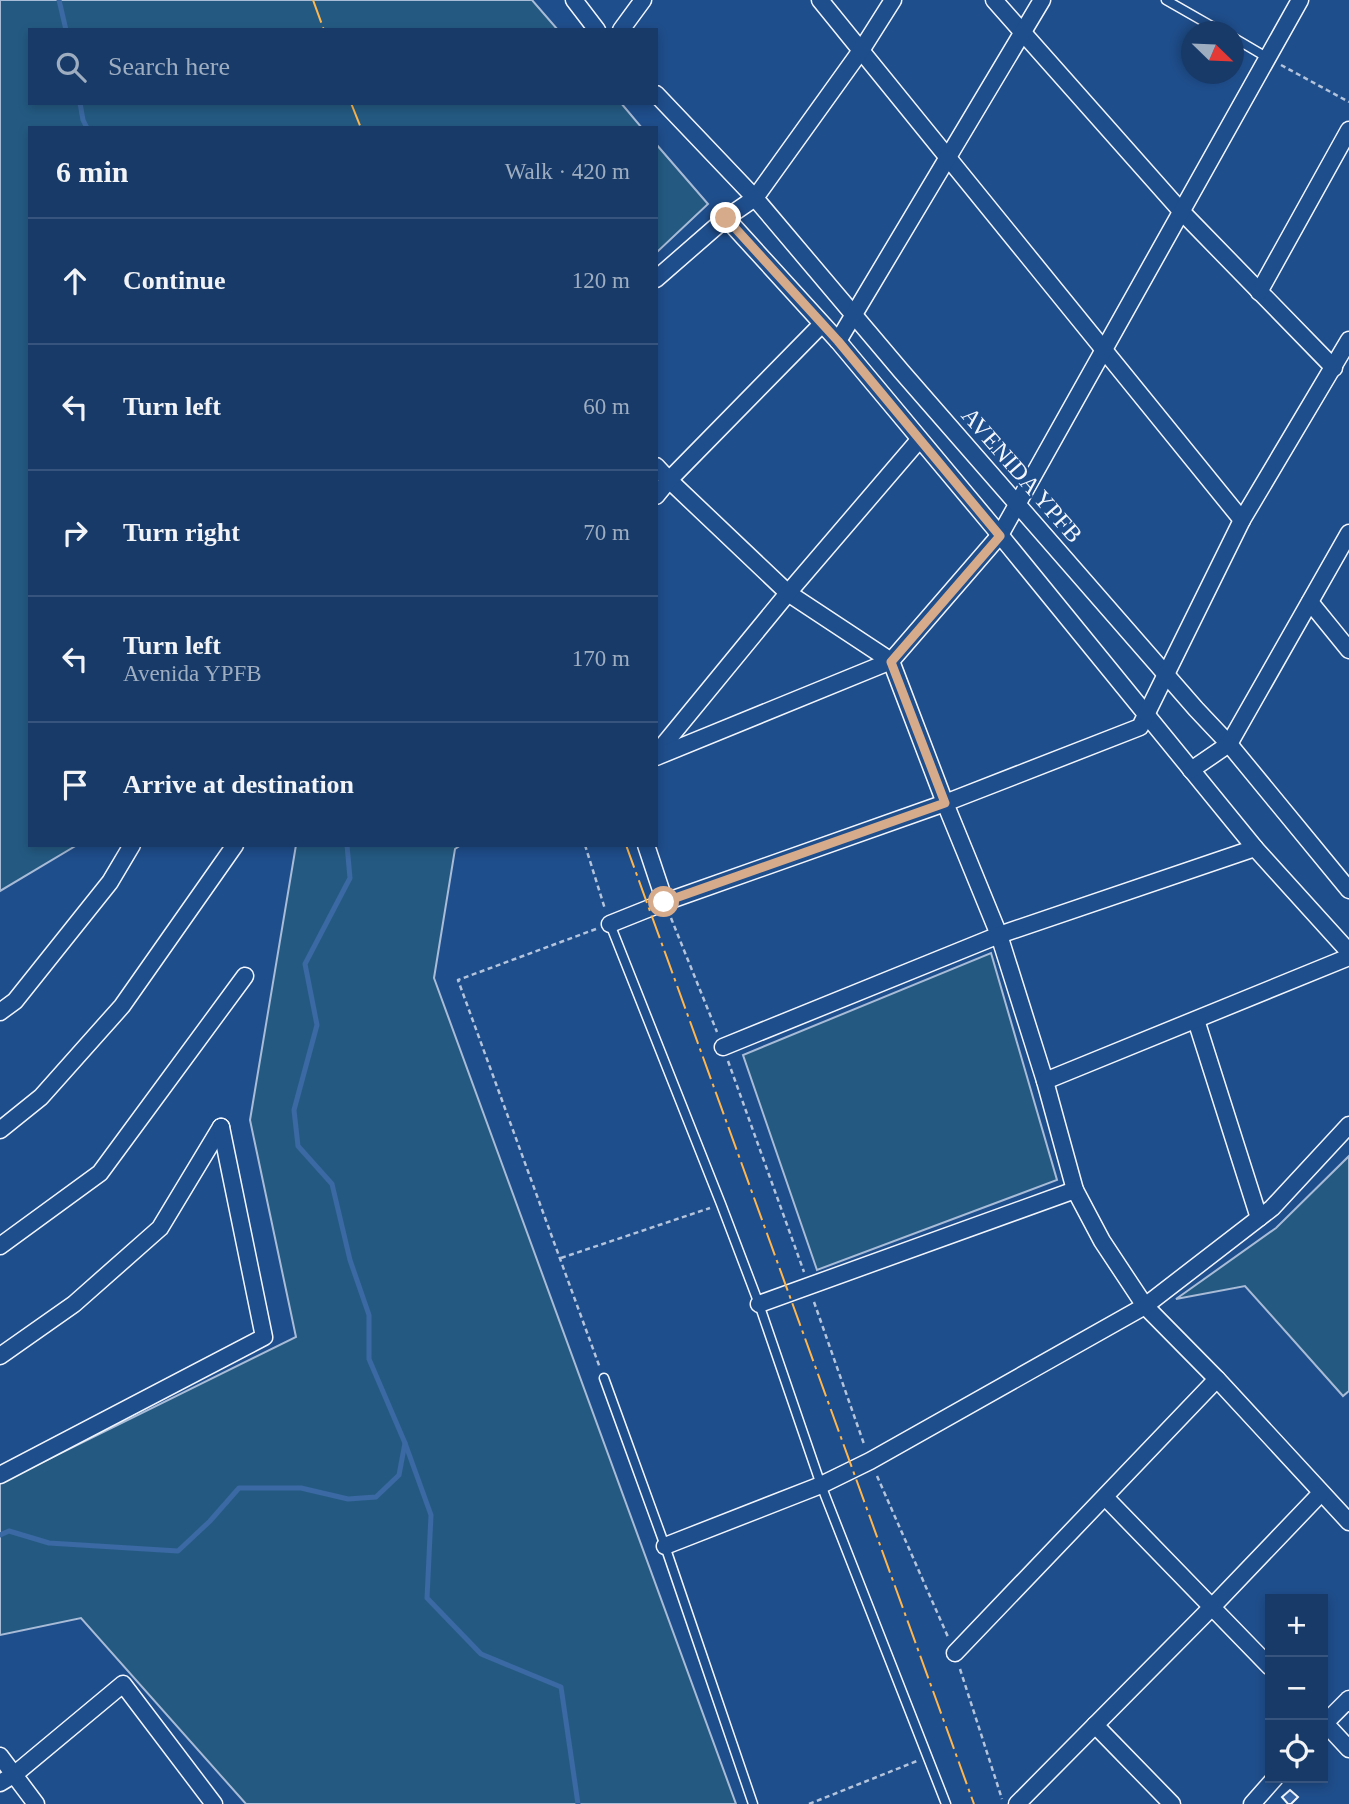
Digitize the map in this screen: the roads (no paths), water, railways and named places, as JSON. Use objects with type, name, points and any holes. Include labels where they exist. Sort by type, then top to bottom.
[{"type":"street","points":[[574,0],[595,28]]},
{"type":"street","points":[[622,28],[643,0]]},
{"type":"street","points":[[820,0],[1242,520]]},
{"type":"street","points":[[658,277],[726,218],[755,198],[862,49],[893,0]]},
{"type":"street","points":[[994,0],[1181,211],[1334,368]]},
{"type":"street","points":[[838,341],[1042,0]]},
{"type":"street","points":[[658,754],[891,662],[1000,536],[1300,0]]},
{"type":"street","name":"AVENIDA YPFB","points":[[658,96],[755,198],[1229,744],[1349,890]]},
{"type":"street","points":[[1259,292],[1349,130]]},
{"type":"street","points":[[726,218],[838,341],[1255,848],[1349,952]]},
{"type":"street","points":[[658,493],[822,324]]},
{"type":"street","points":[[610,924],[664,902],[945,803],[1140,727],[1242,520],[1349,340]]},
{"type":"street","points":[[658,753],[788,593],[919,440]]},
{"type":"street","points":[[658,468],[788,593],[891,662],[999,935],[1045,1081],[1075,1190],[1102,1241],[1144,1306],[1217,1379],[1321,1493],[1347,1515]]},
{"type":"street","points":[[1191,770],[1229,744],[1349,533]]},
{"type":"street","points":[[1310,602],[1349,650]]},
{"type":"street","points":[[0,1012],[15,1001],[110,882],[131,847]]},
{"type":"street","points":[[0,1130],[41,1097],[122,1006],[233,847]]},
{"type":"street","points":[[647,847],[664,902]]},
{"type":"street","points":[[723,1047],[999,935],[1255,848]]},
{"type":"street","points":[[1045,1081],[1349,957]]},
{"type":"street","points":[[0,1246],[100,1173],[245,976]]},
{"type":"street","points":[[1196,1020],[1259,1218]]},
{"type":"street","points":[[665,1546],[821,1485],[870,1461],[1144,1306],[1272,1208],[1349,1125]]},
{"type":"street","points":[[0,1356],[74,1304],[160,1228],[220,1126],[264,1337],[0,1475]]},
{"type":"street","points":[[759,1304],[1075,1190]]},
{"type":"street","points":[[955,1653],[1217,1379]]},
{"type":"street","points":[[1017,1804],[1321,1493]]},
{"type":"street","points":[[1106,1498],[1265,1662]]},
{"type":"street","points":[[0,1783],[15,1774],[123,1684],[215,1804]]},
{"type":"street","points":[[1326,1720],[1349,1699]]},
{"type":"street","points":[[1095,1725],[1172,1804]]},
{"type":"street","points":[[1328,1728],[1349,1749]]},
{"type":"street","points":[[0,1756],[36,1804]]},
{"type":"street","points":[[1252,1804],[1271,1783]]},
{"type":"lane","points":[[1166,0],[1203,21]]},
{"type":"lane","points":[[1244,44],[1268,58]]},
{"type":"lane","points":[[610,924],[759,1304],[821,1485],[947,1804]]},
{"type":"lane","points":[[604,1378],[665,1546],[753,1804]]},
{"type":"waterway","points":[[59,0],[66,28]]},
{"type":"waterway","points":[[80,105],[86,126]]},
{"type":"waterway","points":[[347,847],[350,878],[305,964],[317,1025],[294,1110],[298,1146],[332,1184],[350,1260],[369,1315],[369,1359],[405,1443],[431,1515],[427,1598],[481,1654],[561,1687],[578,1804]]},
{"type":"waterway","points":[[0,1535],[9,1531],[49,1543],[178,1551],[210,1521],[239,1488],[301,1488],[348,1499],[376,1497],[399,1475],[405,1443]]}]
